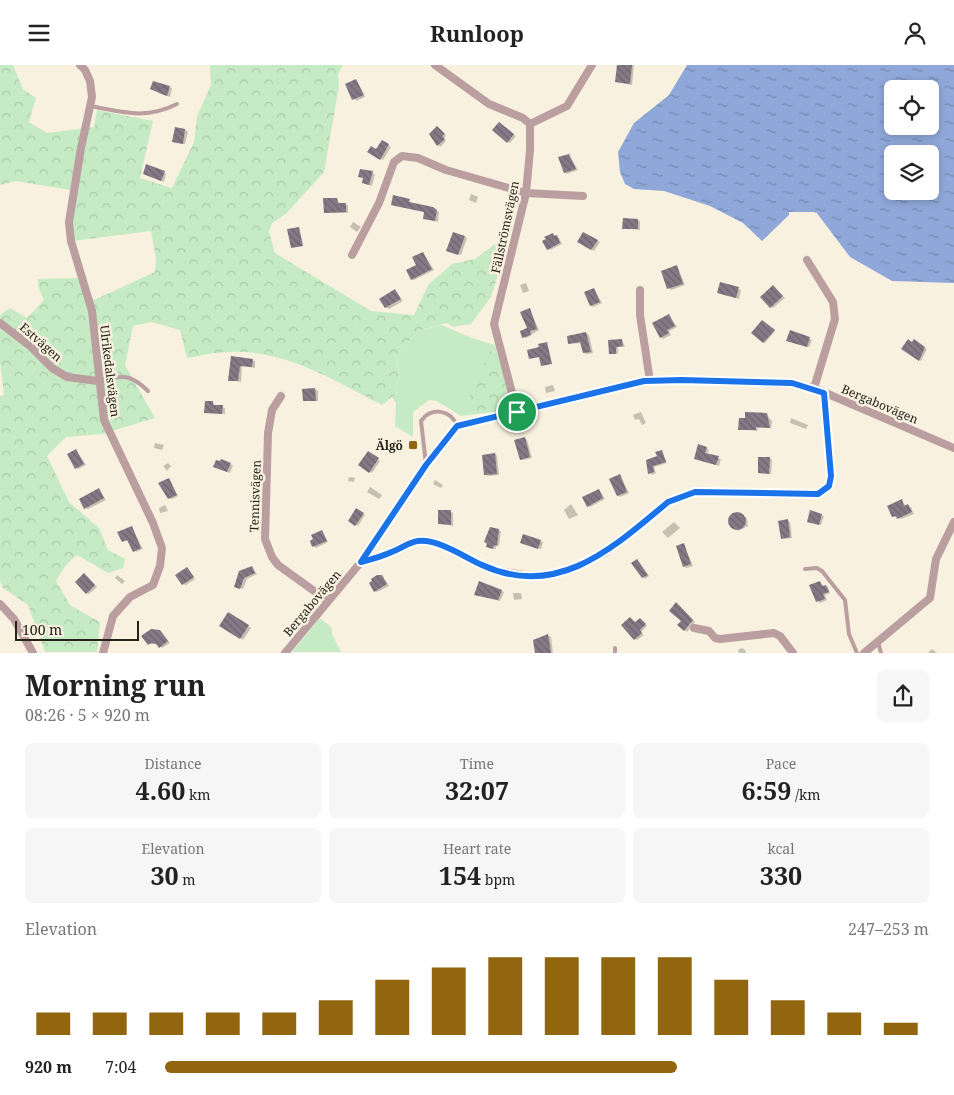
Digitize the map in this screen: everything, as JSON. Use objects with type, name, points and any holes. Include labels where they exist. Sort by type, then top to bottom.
[{"type":"street","name":"Ulrikedalsvägen","points":[[80,65],[85,70],[90,81],[92,97],[81,148],[69,221],[75,260],[92,311],[98,381],[104,420],[153,523],[162,548],[160,566],[153,585],[130,597],[113,616],[103,653]]},
{"type":"street","points":[[435,65],[489,104],[523,118],[530,124],[567,106],[592,65]]},
{"type":"street","name":"Fällströmsvägen","points":[[517,412],[494,324],[526,193],[530,150],[530,124]]},
{"type":"street","points":[[352,255],[379,203],[394,163],[402,156],[418,158],[446,170],[526,193],[583,195]]},
{"type":"street","points":[[807,259],[833,302],[835,319],[814,389]]},
{"type":"street","points":[[640,290],[640,315],[650,381]]},
{"type":"street","name":"Estvägen","points":[[0,323],[30,346],[52,368],[67,377],[98,381]]},
{"type":"street","name":"Bergabovägen","points":[[285,653],[361,562],[426,465],[457,426],[650,381],[792,383],[814,389],[954,447]]},
{"type":"street","points":[[361,562],[383,556],[408,543],[431,541],[497,571],[530,576],[550,575],[577,567],[605,553],[668,502],[678,497],[695,492],[818,494],[829,486],[831,476],[824,393]]},
{"type":"street","name":"Tennisvägen","points":[[281,396],[272,410],[268,433],[265,539],[272,557],[278,565],[328,601]]},
{"type":"street","points":[[864,653],[930,598],[937,555],[954,522]]},
{"type":"street","points":[[0,604],[14,619],[33,653]]},
{"type":"street","points":[[694,628],[709,631],[715,638],[720,639],[774,633],[780,636],[793,653]]},
{"type":"lane","points":[[90,106],[139,115],[156,112],[177,104]]},
{"type":"lane","points":[[98,381],[116,377],[132,377],[148,391]]},
{"type":"lane","points":[[426,465],[421,421],[426,414],[435,411],[445,413],[454,418],[457,426]]},
{"type":"lane","points":[[806,569],[817,568],[822,571],[845,600],[849,634],[857,653]]},
{"type":"lane","points":[[878,640],[881,653]]},
{"type":"path","points":[[815,213],[817,209]]},
{"type":"green space","points":[[0,65],[13,65],[23,89],[36,98],[29,122],[47,133],[94,127],[97,110],[153,121],[140,178],[172,188],[194,142],[197,116],[211,85],[210,65],[343,65],[338,74],[339,86],[324,172],[286,214],[272,223],[269,232],[275,253],[371,311],[414,315],[428,285],[452,264],[475,259],[511,232],[491,297],[471,324],[453,327],[447,323],[418,331],[396,355],[399,374],[396,394],[382,405],[327,376],[269,355],[249,352],[228,352],[187,358],[180,330],[151,322],[133,326],[125,365],[155,418],[102,434],[66,437],[47,456],[69,502],[99,528],[108,550],[125,559],[123,568],[108,573],[77,555],[66,565],[56,581],[70,605],[100,622],[97,652],[45,652],[28,605],[3,588],[0,581],[0,396],[4,395],[0,362],[0,315],[10,308],[27,318],[44,300],[39,289],[38,279],[78,278],[94,300],[155,272],[156,258],[151,231],[73,241],[73,221],[77,191],[15,181],[0,185]]},
{"type":"green space","points":[[442,325],[469,337],[495,345],[497,353],[491,351],[461,416],[437,401],[429,400],[413,412],[413,437],[395,426],[396,403],[392,397],[396,394],[399,374],[396,355],[418,331]]},
{"type":"green space","points":[[490,351],[497,353],[511,397],[509,405],[502,411],[461,416]]},
{"type":"green space","points":[[320,618],[332,628],[332,634],[341,652],[292,652]]},
{"type":"water","points":[[687,65],[954,65],[954,283],[892,281],[850,257],[816,212],[789,212],[789,215],[762,241],[743,223],[710,206],[664,191],[634,189],[625,184],[620,172],[618,152],[634,123],[669,95]]},
{"type":"building","points":[[617,65],[632,65],[630,84],[615,82]]},
{"type":"building","points":[[356,79],[364,95],[352,100],[345,84]]},
{"type":"building","points":[[153,81],[170,86],[167,96],[150,89]]},
{"type":"building","points":[[499,122],[514,134],[507,143],[492,130]]},
{"type":"building","points":[[437,126],[445,134],[442,136],[445,139],[437,146],[429,134]]},
{"type":"building","points":[[175,127],[185,129],[183,144],[172,142]]},
{"type":"building","points":[[382,140],[389,144],[380,160],[367,152],[371,146],[376,149]]},
{"type":"building","points":[[569,154],[576,169],[564,173],[558,157]]},
{"type":"building","points":[[146,164],[165,171],[161,181],[143,174]]},
{"type":"building","points":[[360,169],[373,171],[369,185],[362,183],[363,178],[358,177]]},
{"type":"building","points":[[393,195],[410,199],[409,202],[433,207],[437,210],[435,221],[423,219],[424,212],[391,205]]},
{"type":"building","points":[[323,198],[337,198],[338,203],[346,203],[346,212],[324,213]]},
{"type":"building","points":[[623,218],[638,219],[638,229],[622,229]]},
{"type":"building","points":[[299,227],[303,246],[291,248],[287,229]]},
{"type":"building","points":[[453,232],[465,236],[458,255],[446,251]]},
{"type":"building","points":[[583,232],[598,240],[591,250],[577,242]]},
{"type":"building","points":[[553,233],[554,236],[557,235],[560,243],[547,250],[542,241],[546,239],[544,237]]},
{"type":"building","points":[[423,252],[432,269],[411,280],[406,270],[416,265],[412,257]]},
{"type":"building","points":[[677,265],[683,284],[667,289],[661,271]]},
{"type":"building","points":[[720,282],[739,287],[736,298],[717,293]]},
{"type":"building","points":[[773,285],[783,296],[770,308],[760,297]]},
{"type":"building","points":[[594,288],[600,302],[590,306],[584,292]]},
{"type":"building","points":[[395,289],[401,299],[385,308],[379,299]]},
{"type":"building","points":[[530,308],[537,329],[530,331],[531,335],[522,338],[520,331],[527,328],[520,312]]},
{"type":"building","points":[[669,314],[675,326],[667,330],[669,333],[660,338],[652,323]]},
{"type":"building","points":[[762,320],[775,330],[763,343],[751,333]]},
{"type":"building","points":[[790,330],[810,337],[807,347],[786,341]]},
{"type":"building","points":[[586,332],[591,352],[583,353],[580,342],[568,344],[567,336]]},
{"type":"building","points":[[622,339],[623,346],[616,347],[616,354],[609,354],[608,340]]},
{"type":"building","points":[[908,339],[912,342],[914,339],[925,347],[919,361],[901,349]]},
{"type":"building","points":[[547,342],[552,364],[541,366],[539,357],[529,359],[527,350],[539,347],[538,344]]},
{"type":"building","points":[[231,356],[253,359],[252,367],[240,366],[238,381],[228,381]]},
{"type":"building","points":[[315,388],[316,401],[303,401],[302,389]]},
{"type":"building","points":[[205,401],[213,401],[213,405],[223,405],[222,414],[204,413]]},
{"type":"building","points":[[745,412],[767,413],[770,428],[756,427],[756,430],[738,430],[739,418],[745,418]]},
{"type":"building","points":[[525,437],[530,457],[520,460],[514,440]]},
{"type":"building","points":[[698,444],[707,447],[705,453],[719,456],[716,465],[694,459]]},
{"type":"building","points":[[76,449],[84,464],[75,469],[67,454]]},
{"type":"building","points":[[662,450],[666,462],[653,466],[654,472],[648,474],[646,460],[657,456],[655,452]]},
{"type":"building","points":[[368,451],[379,458],[369,473],[358,465]]},
{"type":"building","points":[[495,453],[497,474],[484,475],[482,455]]},
{"type":"building","points":[[758,457],[770,457],[769,474],[758,473]]},
{"type":"building","points":[[221,459],[231,463],[227,472],[213,467],[216,460],[220,461]]},
{"type":"building","points":[[620,474],[627,492],[617,496],[609,479]]},
{"type":"building","points":[[169,478],[177,495],[168,499],[158,483]]},
{"type":"building","points":[[99,488],[104,498],[84,509],[79,499]]},
{"type":"building","points":[[599,489],[603,498],[587,507],[582,497]]},
{"type":"building","points":[[902,499],[904,506],[908,504],[912,512],[897,519],[896,516],[892,517],[887,506]]},
{"type":"building","points":[[356,508],[364,513],[355,526],[348,521]]},
{"type":"building","points":[[438,510],[451,510],[451,525],[438,524]]},
{"type":"building","points":[[810,510],[822,514],[819,525],[807,522]]},
{"type":"building","points":[[737,512],[743,515],[746,521],[743,527],[737,530],[731,527],[728,521],[731,515]]},
{"type":"building","points":[[788,519],[790,537],[781,539],[778,521]]},
{"type":"building","points":[[132,526],[141,548],[133,552],[127,540],[122,542],[117,532]]},
{"type":"building","points":[[490,527],[499,529],[497,546],[494,545],[493,549],[486,547],[487,543],[484,542]]},
{"type":"building","points":[[322,530],[327,541],[312,547],[310,541],[313,539],[311,535]]},
{"type":"building","points":[[523,534],[541,540],[538,549],[520,543]]},
{"type":"building","points":[[684,543],[691,564],[683,567],[676,546]]},
{"type":"building","points":[[637,559],[648,575],[642,578],[631,563]]},
{"type":"building","points":[[252,566],[255,573],[244,578],[240,589],[234,587],[239,571]]},
{"type":"building","points":[[187,567],[194,577],[182,585],[175,575]]},
{"type":"building","points":[[84,573],[95,585],[86,594],[75,582]]},
{"type":"building","points":[[377,575],[382,575],[387,584],[374,592],[369,583]]},
{"type":"building","points":[[479,581],[502,590],[498,600],[474,595]]},
{"type":"building","points":[[820,581],[822,586],[826,585],[829,592],[823,594],[825,599],[816,602],[809,585]]},
{"type":"building","points":[[676,602],[693,620],[684,631],[677,625],[681,621],[669,611]]},
{"type":"building","points":[[228,612],[249,625],[240,639],[219,626]]},
{"type":"building","points":[[630,617],[635,622],[640,618],[646,624],[640,630],[642,633],[634,640],[621,625]]},
{"type":"building","points":[[151,629],[160,630],[168,641],[159,648],[156,644],[151,643],[148,645],[141,636]]},
{"type":"building","points":[[548,634],[551,653],[535,653],[533,640]]},
{"type":"place","name":"Älgö","points":[[413,445]]},
{"type":"route","points":[[682,380],[792,383],[824,393],[831,476],[829,486],[824,492],[818,494],[695,492],[678,497],[668,502],[605,553],[577,567],[550,575],[515,575],[497,571],[431,541],[408,543],[398,550],[361,562],[426,465],[457,426],[517,412],[644,381],[682,380]]}]
